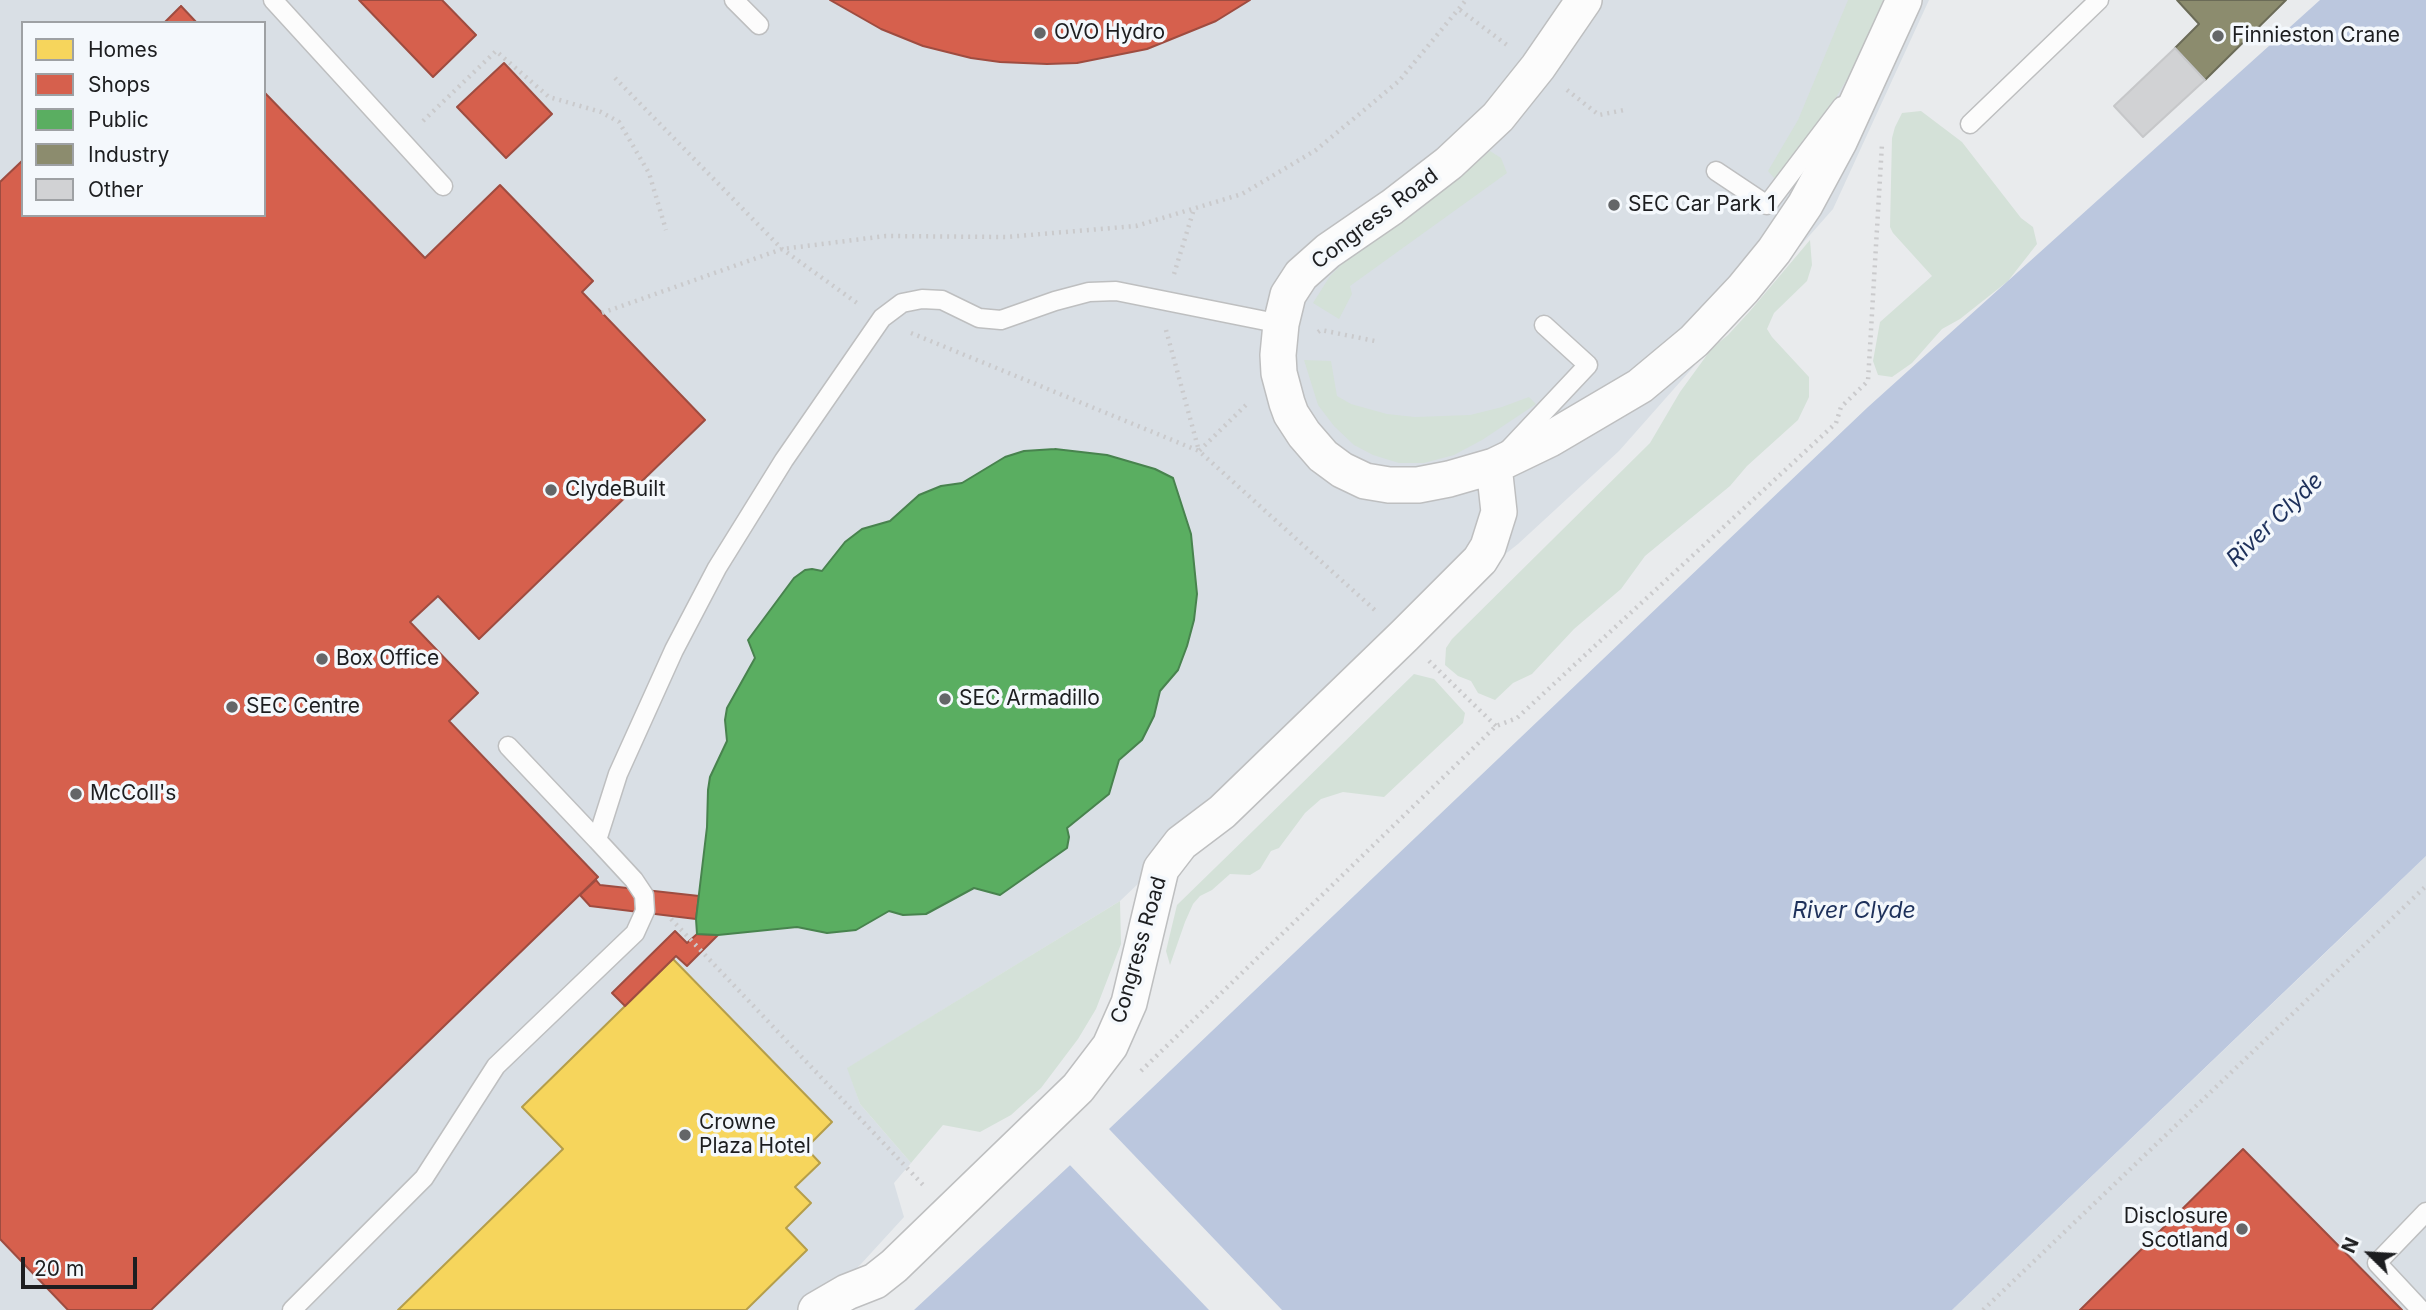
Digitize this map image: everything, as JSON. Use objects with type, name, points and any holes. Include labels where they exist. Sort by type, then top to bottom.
[{"type":"street","name":"Congress Road","points":[[1584,0],[1538,67],[1498,117],[1449,163],[1328,251],[1301,275],[1288,295],[1281,324],[1279,373],[1291,414],[1304,435],[1323,456],[1342,470],[1365,481],[1389,485],[1418,485],[1450,480],[1494,466],[1550,439],[1640,386],[1694,341],[1774,251],[1805,205],[1839,142],[1905,0]]},
{"type":"street","name":"Congress Road","points":[[816,1310],[875,1281],[1078,1088],[1110,1046],[1129,1003],[1161,869],[1181,843],[1222,812],[1480,560],[1488,547],[1499,512],[1494,466]]},
{"type":"lane","points":[[273,0],[443,186]]},
{"type":"lane","points":[[734,0],[759,25]]},
{"type":"lane","points":[[1970,124],[2099,0]]},
{"type":"lane","points":[[1716,171],[1767,205],[1880,56]]},
{"type":"lane","points":[[597,840],[618,774],[674,650],[717,568],[784,460],[882,318],[902,303],[922,299],[942,300],[979,318],[1001,320],[1090,292],[1116,291],[1281,324]]},
{"type":"lane","points":[[1494,466],[1588,365],[1544,325]]},
{"type":"lane","points":[[292,1310],[424,1178],[496,1066],[635,933],[641,923],[644,895],[634,880],[508,746]]},
{"type":"lane","points":[[2421,1310],[2377,1263],[2426,1212]]},
{"type":"path","points":[[602,313],[782,249],[886,236],[1006,237],[1136,226],[1241,194],[1317,150],[1399,81],[1466,0]]},
{"type":"path","points":[[402,141],[496,51],[549,97],[601,112],[619,122],[649,173],[666,230]]},
{"type":"path","points":[[615,78],[782,249],[882,318],[1199,451],[1404,636],[1496,726]]},
{"type":"path","points":[[1136,1076],[1496,726],[1517,718],[1836,422],[1841,407],[1868,381],[1882,140]]},
{"type":"path","points":[[634,880],[949,1213]]},
{"type":"path","points":[[1983,1310],[2426,886]]},
{"type":"shaded area","points":[[0,0],[1929,0],[1833,209],[1619,451],[1518,544],[1377,656],[1120,901],[848,1068],[860,1104],[911,1163],[894,1183],[904,1217],[861,1264],[813,1310],[0,1310]]},
{"type":"shaded area","points":[[1848,0],[1885,0],[1858,61],[1827,112],[1775,179],[1768,171],[1798,120]]},
{"type":"shaded area","points":[[1921,111],[1962,142],[2021,218],[2033,227],[2037,244],[2008,281],[1960,319],[1942,329],[1912,363],[1892,377],[1878,375],[1873,361],[1880,322],[1932,276],[1890,227],[1892,138],[1902,113]]},
{"type":"shaded area","points":[[1490,151],[1501,158],[1507,173],[1350,286],[1352,294],[1339,319],[1313,303],[1330,276],[1343,263],[1418,211]]},
{"type":"shaded area","points":[[1810,240],[1812,265],[1807,281],[1774,313],[1767,329],[1809,377],[1809,397],[1798,420],[1747,466],[1730,486],[1645,556],[1621,589],[1574,629],[1532,674],[1513,683],[1495,700],[1478,693],[1471,681],[1458,676],[1445,665],[1446,648],[1452,639],[1650,443],[1680,392],[1712,348],[1750,311]]},
{"type":"shaded area","points":[[1304,360],[1331,361],[1337,396],[1351,404],[1387,414],[1415,417],[1470,415],[1529,397],[1536,404],[1454,455],[1424,463],[1399,463],[1373,455],[1354,445],[1334,426],[1318,405]]},
{"type":"shaded area","points":[[1414,674],[1434,679],[1465,713],[1463,723],[1384,797],[1343,792],[1321,799],[1305,813],[1279,848],[1271,851],[1260,869],[1250,875],[1230,874],[1212,890],[1200,896],[1185,922],[1170,965],[1166,951],[1177,905]]},
{"type":"shaded area","points":[[2426,856],[2426,1310],[1952,1310],[2342,937]]},
{"type":"shaded area","points":[[1120,901],[1121,944],[1096,1009],[1078,1039],[1041,1088],[1011,1115],[980,1132],[943,1125],[911,1163],[860,1104],[847,1068]]},
{"type":"water","name":"River Clyde","points":[[2320,0],[2426,0],[2426,856],[1952,1310],[914,1310],[1109,1129],[1868,407]]},
{"type":"pier","points":[[1106,1126],[1282,1310],[1209,1310],[1067,1162]]},
{"type":"building: Homes","name":"Crowne Plaza Hotel","points":[[673,959],[832,1122],[806,1148],[820,1163],[795,1187],[811,1203],[786,1228],[807,1250],[746,1310],[398,1310],[563,1149],[522,1107]]},
{"type":"building: Shops","points":[[359,0],[442,0],[476,35],[433,77]]},
{"type":"building: Shops","name":"OVO Hydro","points":[[830,0],[1250,0],[1216,21],[1147,49],[1077,63],[1047,64],[971,58],[923,46],[881,29]]},
{"type":"building: Shops","points":[[181,6],[195,21],[166,21]]},
{"type":"building: Shops","points":[[504,63],[552,114],[506,158],[457,107]]},
{"type":"building: Shops","name":"SEC Centre","points":[[266,94],[425,258],[500,185],[593,281],[582,292],[705,420],[479,639],[438,596],[410,622],[478,693],[449,721],[598,877],[151,1310],[68,1310],[0,1239],[0,182],[21,162],[21,217],[266,217]]},
{"type":"building: Shops","points":[[596,880],[600,885],[699,896],[696,919],[590,906],[580,895]]},
{"type":"building: Shops","points":[[675,931],[687,943],[697,934],[718,935],[687,966],[676,956],[625,1006],[612,993]]},
{"type":"building: Shops","name":"Disclosure Scotland","points":[[2243,1149],[2402,1310],[2080,1310]]},
{"type":"building: Public","name":"SEC Armadillo","points":[[1055,449],[1107,455],[1155,469],[1173,478],[1191,534],[1197,594],[1187,646],[1178,670],[1160,691],[1154,716],[1142,740],[1119,760],[1109,794],[1067,828],[1067,848],[1000,895],[974,888],[926,914],[903,915],[889,911],[856,930],[827,933],[797,927],[718,935],[697,934],[696,919],[710,777],[727,741],[727,708],[755,658],[748,640],[794,578],[805,570],[822,571],[845,542],[862,529],[890,521],[919,495],[941,486],[962,483],[1005,457],[1024,451]]},
{"type":"building: Industry","name":"Finnieston Crane","points":[[2177,0],[2286,0],[2205,80],[2175,48],[2199,24]]},
{"type":"building: Other","points":[[2175,48],[2205,80],[2143,137],[2114,106]]},
{"type":"place","name":"OVO Hydro","points":[[1040,33]]},
{"type":"place","name":"Finnieston Crane","points":[[2218,36]]},
{"type":"place","name":"SEC Car Park 1","points":[[1614,205]]},
{"type":"place","name":"ClydeBuilt","points":[[551,490]]},
{"type":"place","name":"Box Office","points":[[322,659]]},
{"type":"place","name":"SEC Armadillo","points":[[945,699]]},
{"type":"place","name":"SEC Centre","points":[[232,707]]},
{"type":"place","name":"McColl's","points":[[76,794]]},
{"type":"place","name":"Crowne Plaza Hotel","points":[[685,1135]]},
{"type":"place","name":"Disclosure Scotland","points":[[2242,1229]]}]
